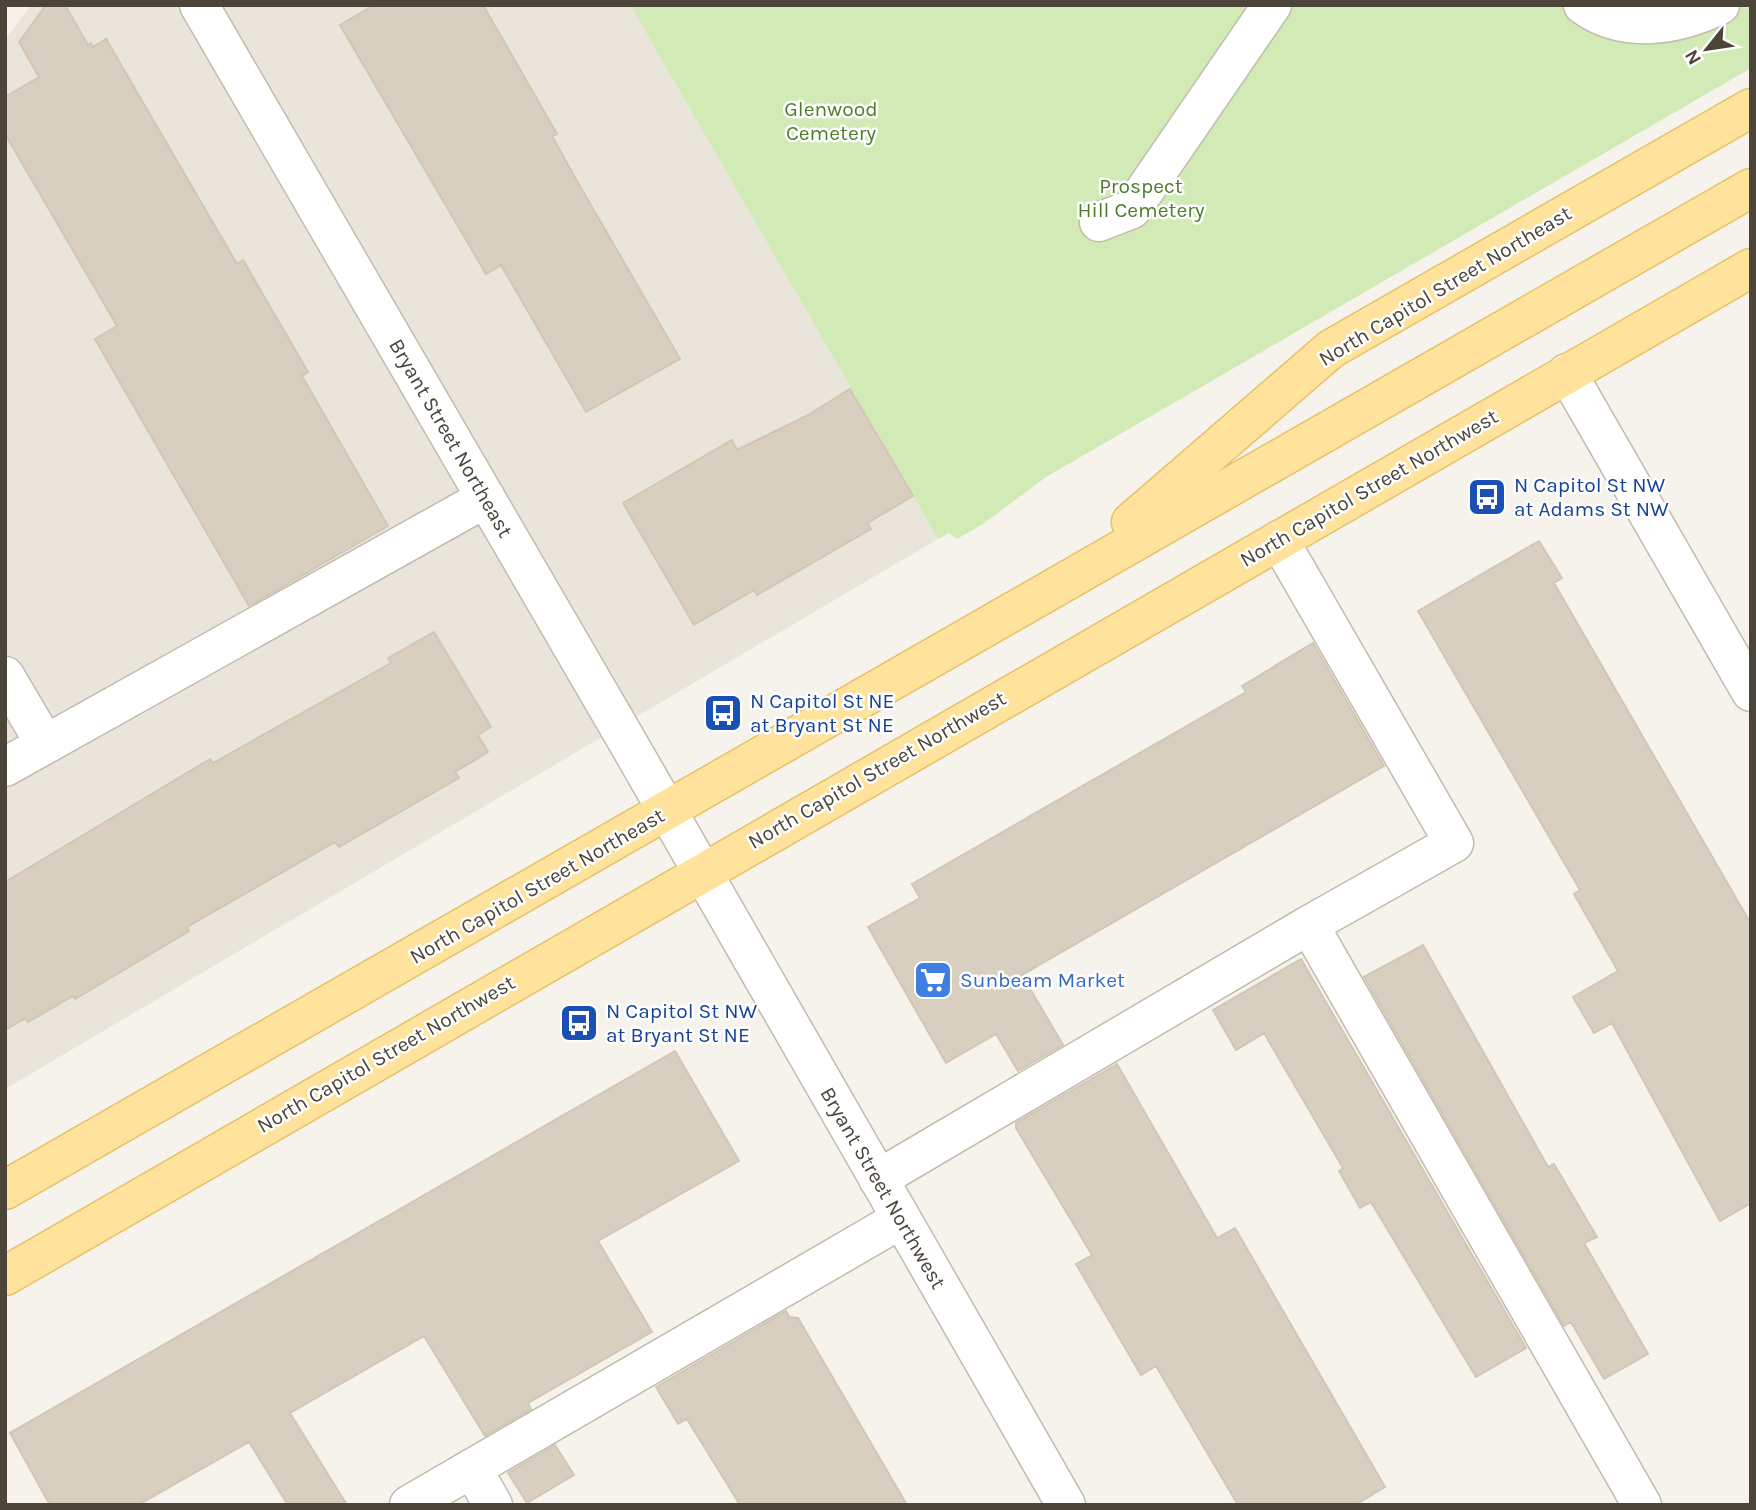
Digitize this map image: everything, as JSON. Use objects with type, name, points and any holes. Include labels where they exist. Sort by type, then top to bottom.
[{"type":"main road","name":"North Capitol Street Northeast","points":[[1066,579],[1331,349],[1751,107]]},
{"type":"main road","name":"North Capitol Street Northeast","points":[[5,1190],[1751,188]]},
{"type":"main road","name":"North Capitol Street Northwest","points":[[5,1276],[1751,268]]},
{"type":"street","name":"Bryant Street Northeast","points":[[199,5],[701,872]]},
{"type":"street","points":[[1099,222],[1132,209],[1272,5]]},
{"type":"street","points":[[1583,5],[1599,17],[1631,26],[1665,23],[1720,5]]},
{"type":"street","points":[[1567,373],[1751,692]]},
{"type":"street","points":[[5,767],[486,498]]},
{"type":"street","points":[[878,1179],[1309,925],[1454,843],[1279,540]]},
{"type":"street","points":[[5,676],[45,744]]},
{"type":"street","name":"Bryant Street Northwest","points":[[701,872],[1066,1505]]},
{"type":"street","points":[[1309,925],[1642,1505]]},
{"type":"street","points":[[409,1505],[901,1219]]},
{"type":"street","points":[[472,1468],[493,1505]]},
{"type":"shaded area","points":[[31,5],[630,5],[938,539],[5,1089],[5,40]]},
{"type":"green space","name":"Prospect Hill Cemetery","points":[[630,5],[1751,5],[1751,68],[1046,477],[983,524],[957,539],[949,533],[938,539]]},
{"type":"building","points":[[46,5],[65,5],[88,45],[91,43],[93,47],[106,39],[237,264],[243,260],[308,372],[302,376],[388,526],[249,606],[95,339],[117,326],[5,134],[5,97],[39,77],[19,42]]},
{"type":"building","points":[[374,5],[483,5],[557,134],[552,136],[577,181],[680,359],[586,412],[501,265],[486,274],[340,25]]},
{"type":"building","points":[[850,389],[913,496],[871,521],[868,524],[871,529],[757,595],[754,590],[694,625],[623,503],[732,440],[737,450],[808,415]]},
{"type":"building","points":[[1539,541],[1562,578],[1554,583],[1751,924],[1751,1203],[1720,1221],[1612,1023],[1594,1033],[1573,997],[1618,971],[1574,894],[1580,890],[1418,611]]},
{"type":"building","points":[[434,632],[491,727],[478,735],[488,752],[455,772],[459,778],[339,847],[335,842],[187,927],[189,931],[75,999],[73,996],[28,1022],[26,1019],[22,1020],[5,1030],[5,882],[210,759],[213,763],[391,663],[388,658]]},
{"type":"building","points":[[1313,643],[1384,766],[1022,975],[1063,1045],[1018,1071],[996,1034],[946,1063],[868,927],[920,898],[912,884],[1246,692],[1242,686]]},
{"type":"building","points":[[1423,945],[1548,1167],[1554,1164],[1597,1237],[1584,1243],[1648,1354],[1604,1379],[1571,1322],[1564,1326],[1364,977]]},
{"type":"building","points":[[1301,959],[1526,1348],[1476,1377],[1371,1202],[1360,1208],[1339,1171],[1343,1168],[1264,1033],[1236,1050],[1213,1010]]},
{"type":"building","points":[[675,1051],[739,1161],[598,1241],[652,1332],[528,1403],[531,1409],[485,1436],[424,1336],[290,1413],[347,1505],[288,1505],[249,1442],[138,1505],[50,1505],[10,1433]]},
{"type":"building","points":[[1117,1064],[1217,1238],[1235,1228],[1385,1487],[1355,1505],[1238,1505],[1156,1366],[1141,1375],[1076,1264],[1092,1255],[1016,1128],[1016,1123]]},
{"type":"building","points":[[786,1311],[789,1317],[798,1318],[907,1505],[740,1505],[687,1419],[678,1424],[656,1387]]},
{"type":"building","points":[[555,1445],[574,1475],[527,1503],[508,1473]]},
{"type":"place","name":"N Capitol St NW at Adams St NW","points":[[1487,497]]},
{"type":"place","name":"N Capitol St NE at Bryant St NE","points":[[723,713]]},
{"type":"place","name":"Sunbeam Market","points":[[933,980]]},
{"type":"place","name":"N Capitol St NW at Bryant St NE","points":[[579,1023]]},
{"type":"park label","name":"Glenwood Cemetery","points":[[831,121]]}]
